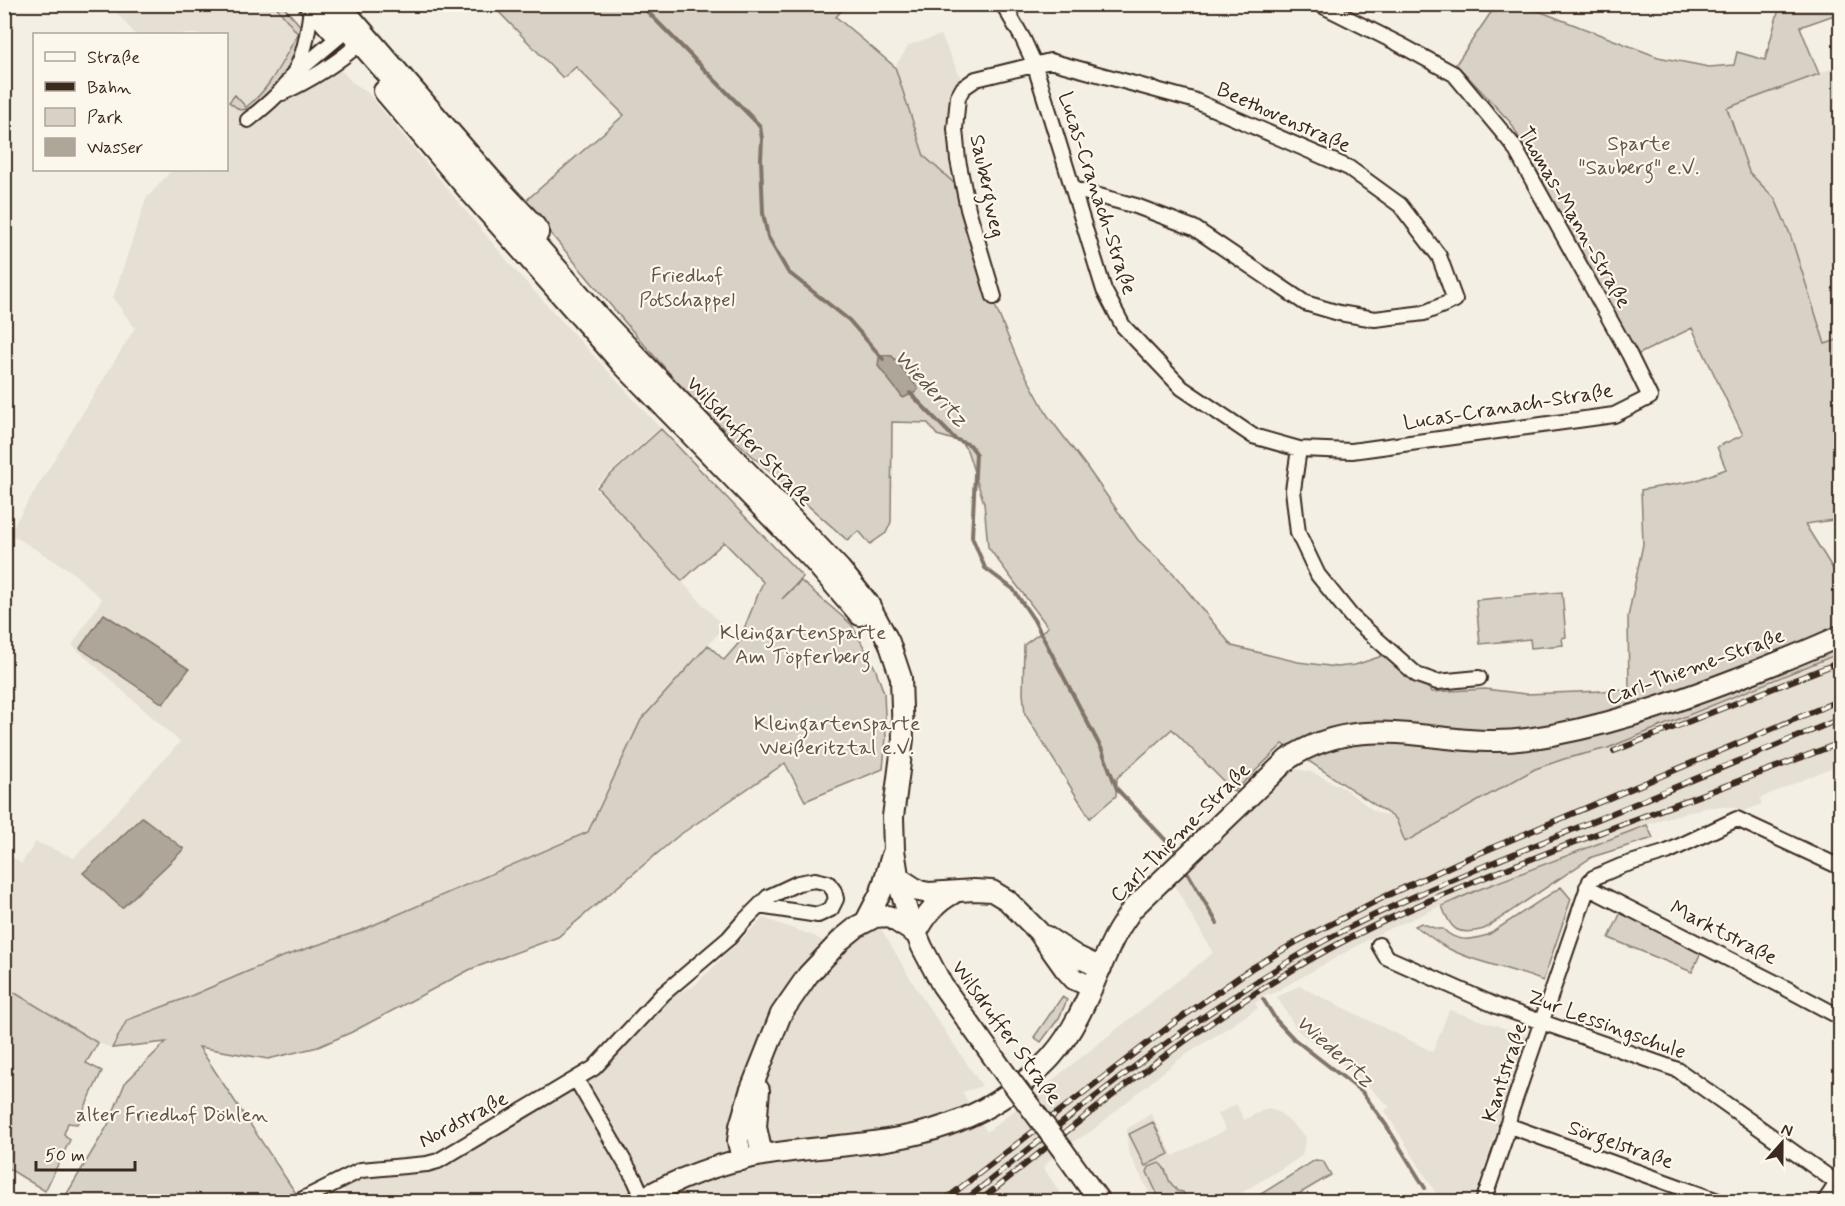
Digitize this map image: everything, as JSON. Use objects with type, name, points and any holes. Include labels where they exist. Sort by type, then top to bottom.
[{"type":"main road","name":"Wilsdruffer Straße","points":[[315,6],[349,40],[470,192],[527,246],[634,355],[840,569],[868,603],[889,642],[901,678],[903,738],[893,817],[894,850],[908,914],[942,985],[1100,1202]]},
{"type":"main road","name":"Carl-Thieme-Straße","points":[[639,1200],[701,1171],[742,1160],[762,1155],[918,1134],[954,1124],[976,1114],[1030,1077],[1052,1056],[1072,1029],[1115,936],[1139,902],[1288,759],[1305,747],[1340,736],[1370,731],[1488,742],[1529,739],[1559,733],[1662,707],[1815,648],[1840,636]]},
{"type":"main road","name":"Wilsdruffer Straße","points":[[742,1160],[738,1141],[740,1126],[750,1092],[781,1014],[808,975],[842,939],[866,921],[881,892],[894,850]]},
{"type":"main road","points":[[899,878],[919,891],[929,893],[959,890],[992,891],[1007,900],[1038,932],[1074,979],[1092,987]]},
{"type":"main road","points":[[866,921],[875,917],[888,916],[916,934],[935,904],[959,890]]},
{"type":"main road","points":[[1038,932],[1076,956],[1101,968]]},
{"type":"main road","name":"Wilsdruffer Straße","points":[[762,1155],[756,1135],[756,1122],[763,1059]]},
{"type":"main road","points":[[1828,1202],[1840,1184]]},
{"type":"street","points":[[343,4],[493,177],[537,224],[541,232],[539,237],[527,246]]},
{"type":"street","name":"Lucas-Cranach-Straße","points":[[1003,4],[1034,63],[1104,290],[1123,326],[1182,388],[1253,436],[1299,449],[1352,451],[1614,415],[1650,397]]},
{"type":"street","name":"Thomas-Mann-Straße","points":[[1319,4],[1454,74],[1513,145],[1629,354],[1650,397]]},
{"type":"street","points":[[280,94],[295,73],[304,51],[315,6]]},
{"type":"street","points":[[295,73],[349,40]]},
{"type":"street","points":[[248,120],[280,94],[332,67],[349,40]]},
{"type":"street","name":"Beethovenstraße","points":[[1034,63],[1050,61],[1193,100],[1350,168],[1400,205],[1439,256],[1455,300],[1424,313],[1375,319],[1339,313],[1305,303],[1194,228],[1136,206],[1073,189]]},
{"type":"street","name":"Saubergweg","points":[[994,297],[968,209],[962,179],[954,129],[956,107],[963,88],[976,79],[1034,63]]},
{"type":"street","points":[[1299,449],[1293,490],[1298,532],[1318,575],[1351,616],[1418,675],[1437,682],[1479,678]]},
{"type":"street","points":[[1587,887],[1597,875],[1667,852],[1737,819],[1840,867]]},
{"type":"street","name":"Nordstraße","points":[[297,1202],[361,1170],[438,1161],[601,1062],[663,994],[729,938],[759,906],[768,897],[798,883],[815,880],[828,883],[836,899],[831,909],[818,915],[759,906]]},
{"type":"street","name":"Marktstraße","points":[[1587,887],[1776,982],[1840,1017]]},
{"type":"street","name":"Kantstraße","points":[[1483,1202],[1587,887]]},
{"type":"street","name":"Zur Lessingschule","points":[[1379,945],[1386,957],[1467,994],[1678,1070],[1840,1184]]},
{"type":"street","points":[[576,1078],[635,1180],[639,1200]]},
{"type":"street","name":"Sörgelstraße","points":[[1507,1125],[1721,1202]]},
{"type":"shaded area","points":[[110,5],[282,5],[353,83],[367,92],[514,269],[660,428],[594,487],[724,627],[641,720],[588,832],[362,930],[279,958],[186,998],[127,1019],[112,1048],[98,1043],[5,987],[4,850],[21,864],[36,842],[74,858],[180,742],[72,645],[102,599],[71,571],[9,533],[135,328],[113,298],[146,199],[171,171],[228,171],[228,33],[134,33]]},
{"type":"shaded area","points":[[941,35],[961,79],[954,98],[955,184],[924,156],[895,67],[909,45]]},
{"type":"shaded area","points":[[1833,68],[1840,89],[1840,339],[1825,345],[1790,234],[1775,200],[1749,172],[1727,108]]},
{"type":"shaded area","points":[[1840,653],[1840,764],[1760,798],[1762,804],[1744,811],[1732,807],[1708,807],[1665,818],[1480,889],[1378,934],[1270,995],[1268,993],[1255,1003],[1258,1008],[1178,1060],[1089,1133],[1072,1142],[1043,1167],[1065,1201],[352,1202],[340,1185],[362,1175],[432,1168],[598,1069],[673,995],[693,987],[763,918],[814,936],[841,953],[870,929],[882,930],[919,993],[982,1086],[962,1092],[987,1132],[1213,953],[1173,883],[1292,768],[1314,773],[1345,789],[1374,811],[1396,819],[1405,841],[1535,769],[1608,748]]},
{"type":"shaded area","points":[[1299,986],[1433,1052],[1449,1010],[1528,1036],[1473,1201],[1441,1201],[1385,1111],[1390,1107],[1356,1075],[1298,1031],[1277,997]]},
{"type":"shaded area","points":[[1236,1104],[1244,1120],[1268,1108],[1280,1113],[1306,1137],[1302,1156],[1228,1201],[1154,1202],[1128,1151],[1127,1129],[1151,1114],[1173,1156],[1226,1130],[1218,1114]]},
{"type":"green space","points":[[497,4],[846,5],[836,17],[895,67],[924,156],[955,184],[985,281],[1018,361],[1048,416],[1138,540],[1173,573],[1232,646],[1298,662],[1337,667],[1355,665],[1390,651],[1432,692],[1485,689],[1526,694],[1629,690],[1628,617],[1643,544],[1641,490],[1694,481],[1726,469],[1717,447],[1743,435],[1692,328],[1637,355],[1511,123],[1456,64],[1496,5],[1523,5],[1658,57],[1709,67],[1734,65],[1737,52],[1765,60],[1780,5],[1840,5],[1840,13],[1800,27],[1819,74],[1727,108],[1749,172],[1775,199],[1790,234],[1825,344],[1840,339],[1840,519],[1805,524],[1840,580],[1840,653],[1608,748],[1535,769],[1405,842],[1396,819],[1283,744],[1234,792],[1172,729],[1117,778],[1116,796],[1090,818],[1025,714],[1024,645],[1048,627],[988,547],[984,503],[967,450],[961,442],[937,435],[928,423],[892,422],[891,522],[886,533],[870,544],[859,531],[847,540],[736,441],[662,365],[543,222],[522,204],[624,115],[576,67],[563,78],[494,7]]},
{"type":"green space","points":[[275,5],[282,5],[305,31],[292,63],[277,85],[262,100],[247,109],[240,110],[229,102],[235,95],[246,107],[255,100],[275,74],[298,34]]},
{"type":"green space","points":[[661,429],[803,577],[782,599],[801,581],[852,625],[875,668],[884,693],[886,738],[883,769],[805,801],[785,763],[678,836],[558,937],[471,969],[352,1032],[318,1047],[268,1059],[199,1047],[297,1195],[283,1202],[62,1202],[108,1125],[125,1083],[166,1042],[112,1048],[127,1020],[186,998],[279,958],[362,930],[588,832],[641,720],[708,645],[724,660],[745,636],[739,641],[763,582],[724,542],[682,581],[597,487]]},
{"type":"green space","points":[[1562,592],[1566,637],[1562,638],[1563,645],[1531,648],[1530,639],[1480,644],[1476,600]]},
{"type":"green space","points":[[1647,825],[1653,838],[1592,857],[1484,929],[1468,932],[1457,930],[1445,914],[1442,906],[1480,889]]},
{"type":"green space","points":[[1561,887],[1571,899],[1543,981],[1453,951],[1415,926],[1421,923],[1443,929],[1459,938],[1482,937]]},
{"type":"green space","points":[[1621,912],[1701,952],[1692,972],[1609,938]]},
{"type":"green space","points":[[5,987],[98,1043],[86,1063],[102,1071],[77,1124],[68,1123],[64,1134],[70,1140],[45,1191],[5,1168]]},
{"type":"green space","points":[[1062,997],[1067,1000],[1059,1018],[1041,1042],[1034,1037]]},
{"type":"green space","points":[[1153,1122],[1169,1154],[1145,1166],[1129,1134]]},
{"type":"green space","points":[[1315,1160],[1323,1161],[1331,1175],[1287,1201],[1260,1201],[1258,1196]]},
{"type":"green space","points":[[1159,1163],[1177,1191],[1183,1192],[1186,1198],[1183,1201],[1160,1200],[1147,1172],[1149,1167]]},
{"type":"water","points":[[884,355],[892,356],[918,388],[916,392],[903,398],[878,366],[879,358]]},
{"type":"water","points":[[104,614],[189,669],[163,704],[80,648]]},
{"type":"water","points":[[142,817],[184,849],[122,908],[83,873]]},
{"type":"waterway","name":"Wiederitz","points":[[640,4],[760,126],[763,213],[768,237],[788,272],[849,320],[883,359]]},
{"type":"waterway","name":"Wiederitz","points":[[910,393],[955,439],[970,445],[976,453],[972,537],[985,568],[1013,589],[1034,620],[1102,750],[1117,789],[1175,850]]},
{"type":"waterway","name":"Wiederitz","points":[[1186,870],[1217,923]]},
{"type":"waterway","name":"Wiederitz","points":[[1263,999],[1276,1020],[1294,1039],[1362,1092],[1386,1125],[1425,1188]]},
{"type":"railway","points":[[1614,751],[1840,662]]},
{"type":"railway","points":[[942,1202],[1171,1025],[1252,968],[1298,941],[1386,896],[1468,858],[1840,700]]},
{"type":"railway","points":[[963,1202],[1094,1098],[1184,1031],[1229,999],[1324,941],[1464,874],[1840,719]]},
{"type":"railway","points":[[978,1202],[1105,1101],[1191,1037],[1281,977],[1353,936],[1485,877],[1840,743]]},
{"type":"park label","name":"Sparte \"Sauberg\" e.V.","points":[[1639,155]]},
{"type":"park label","name":"Friedhof Potschappel","points":[[687,287]]},
{"type":"park label","name":"Kleingartensparte Am Töpferberg","points":[[803,644]]},
{"type":"park label","name":"Kleingartensparte Weißeritztal e.V.","points":[[837,735]]},
{"type":"park label","name":"alter Friedhof Döhlen","points":[[172,1114]]}]
